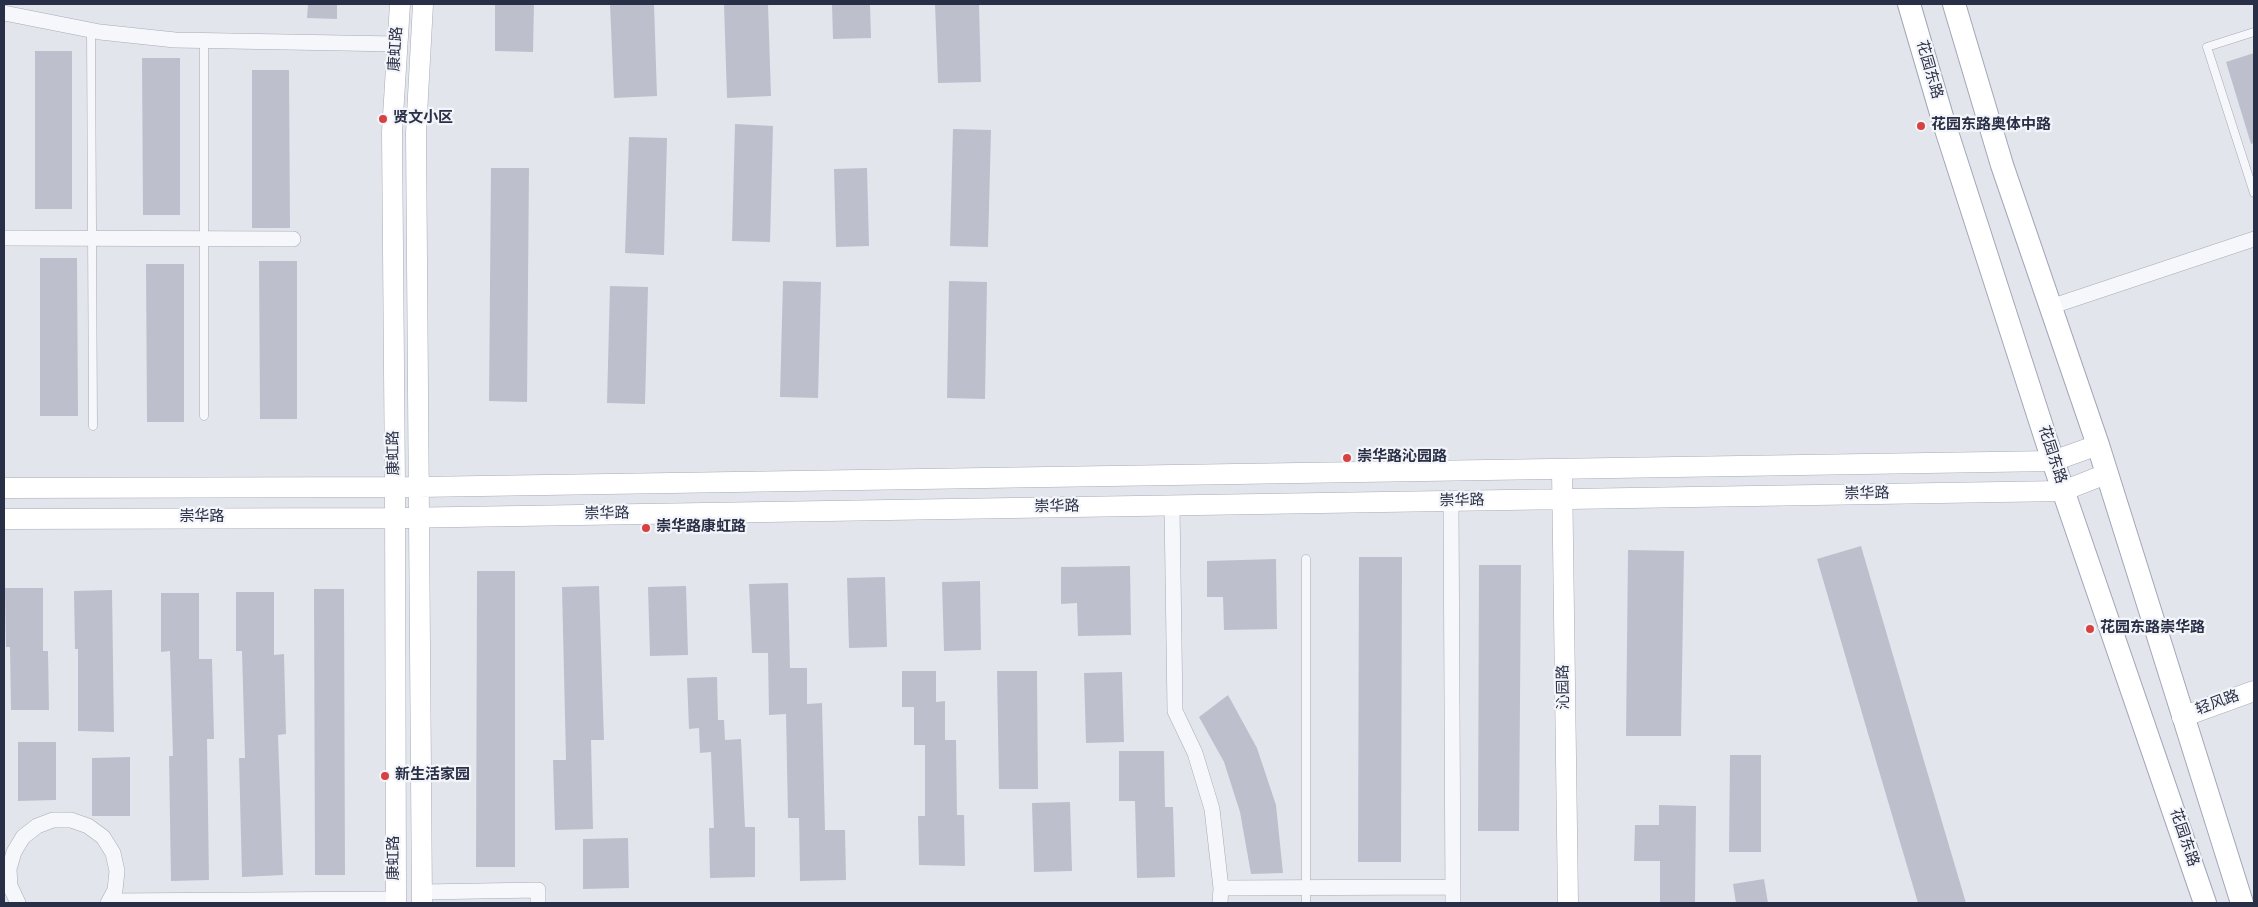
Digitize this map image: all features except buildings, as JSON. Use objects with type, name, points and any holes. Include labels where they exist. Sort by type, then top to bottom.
[{"type":"main road","name":"康虹路","points":[[396,901],[392,132],[400,4]]},
{"type":"main road","name":"康虹路","points":[[422,897],[416,132],[423,4]]},
{"type":"main road","name":"花园东路","points":[[1909,4],[1943,120],[2063,492],[2205,903]]},
{"type":"main road","points":[[1954,4],[2002,166],[2098,445],[2242,903]]},
{"type":"main road","name":"崇华路","points":[[4,488],[418,487],[2053,461],[2098,445]]},
{"type":"main road","name":"沁园路","points":[[1562,470],[1568,903]]},
{"type":"main road","name":"崇华路","points":[[4,519],[395,518],[2063,492],[2106,474]]},
{"type":"main road","name":"轻风路","points":[[2182,717],[2254,691]]},
{"type":"street","points":[[4,12],[92,30],[175,40],[398,44]]},
{"type":"street","points":[[4,238],[293,239]]},
{"type":"street","points":[[2050,306],[2254,239]]},
{"type":"street","points":[[1451,502],[1453,903]]},
{"type":"street","points":[[1172,506],[1175,711],[1195,753],[1212,809],[1221,888],[1220,903]]},
{"type":"street","points":[[18,903],[10,886],[9,869],[14,852],[23,837],[37,826],[53,820],[71,820],[88,826],[103,838],[113,853],[117,871],[115,890],[108,902]]},
{"type":"street","points":[[1221,888],[1453,886]]},
{"type":"street","points":[[422,897],[538,890],[538,903]]},
{"type":"street","points":[[108,902],[396,901]]},
{"type":"lane","points":[[92,30],[93,426]]},
{"type":"lane","points":[[2254,32],[2207,47],[2254,193]]},
{"type":"lane","points":[[204,40],[204,416]]},
{"type":"lane","points":[[1306,559],[1306,903]]},
{"type":"place","name":"贤文小区","points":[[383,119]]},
{"type":"place","name":"花园东路奥体中路","points":[[1921,126]]},
{"type":"place","name":"崇华路沁园路","points":[[1347,458]]},
{"type":"place","name":"崇华路康虹路","points":[[646,528]]},
{"type":"place","name":"花园东路崇华路","points":[[2090,629]]},
{"type":"place","name":"新生活家园","points":[[385,776]]}]
